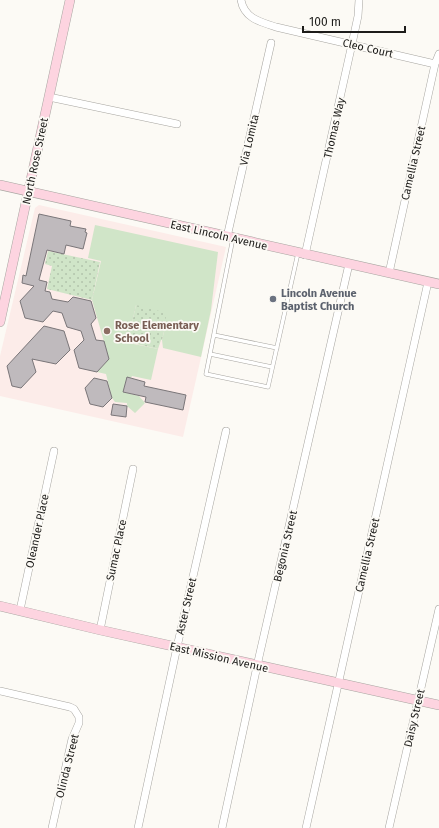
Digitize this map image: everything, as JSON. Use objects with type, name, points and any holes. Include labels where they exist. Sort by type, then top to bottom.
[{"type":"main road","name":"North Rose Street","points":[[0,322],[70,0]]},
{"type":"main road","name":"East Lincoln Avenue","points":[[0,185],[439,284]]},
{"type":"main road","name":"East Mission Avenue","points":[[0,606],[257,666],[439,705]]},
{"type":"street","name":"Cleo Court","points":[[241,0],[242,7],[245,12],[252,18],[276,27],[436,64]]},
{"type":"street","name":"Thomas Way","points":[[302,254],[352,44],[358,16],[359,0]]},
{"type":"street","name":"Via Lomita","points":[[230,238],[271,43]]},
{"type":"street","name":"Camellia Street","points":[[389,273],[439,54]]},
{"type":"street","points":[[49,97],[177,124]]},
{"type":"street","name":"Begonia Street","points":[[222,828],[257,666],[349,264]]},
{"type":"street","name":"Camellia Street","points":[[306,828],[428,282]]},
{"type":"street","name":"Aster Street","points":[[138,828],[226,431]]},
{"type":"street","name":"Oleander Place","points":[[20,610],[54,451]]},
{"type":"street","name":"Sumac Place","points":[[100,630],[133,469]]},
{"type":"street","name":"Daisy Street","points":[[390,828],[439,609]]},
{"type":"street","name":"Olinda Street","points":[[0,692],[70,707],[74,709],[79,717],[79,723],[72,739],[52,828]]},
{"type":"lane","points":[[230,238],[206,374],[268,387],[272,366],[302,254]]},
{"type":"lane","points":[[214,335],[277,348]]},
{"type":"lane","points":[[210,354],[272,366]]},
{"type":"shaded area","name":"Rose Elementary School","points":[[39,205],[226,247],[183,437],[0,396],[0,356],[35,208]]},
{"type":"green space","points":[[95,225],[218,252],[211,310],[201,357],[163,348],[162,340],[166,324],[165,321],[136,305],[130,332],[124,342],[158,349],[151,380],[132,376],[131,378],[127,378],[123,392],[139,396],[145,403],[135,413],[127,406],[127,403],[115,402],[112,398],[106,374],[97,372],[109,359],[92,300],[101,261],[88,258]]},
{"type":"green space","points":[[48,251],[100,262],[92,300],[47,289],[52,266],[45,264]]},
{"type":"green space","points":[[136,305],[167,313],[162,340],[158,349],[123,341],[124,332],[130,332]]},
{"type":"building","points":[[39,214],[71,221],[70,226],[86,229],[85,232],[87,233],[83,249],[66,245],[64,254],[47,250],[39,280],[47,282],[45,291],[50,292],[52,299],[68,302],[73,297],[91,301],[96,318],[91,324],[96,340],[104,341],[109,359],[97,372],[79,368],[74,350],[84,340],[81,331],[67,327],[62,313],[53,311],[43,322],[25,318],[20,301],[34,286],[22,283],[23,275],[26,276]]},
{"type":"building","points":[[44,326],[64,331],[70,350],[56,364],[32,359],[36,372],[21,388],[12,386],[7,366]]},
{"type":"building","points":[[127,377],[145,382],[144,386],[186,395],[183,410],[145,402],[146,397],[123,392]]},
{"type":"building","points":[[94,378],[107,381],[112,398],[103,407],[90,404],[85,388]]},
{"type":"building","points":[[113,404],[127,406],[126,417],[111,415]]},
{"type":"place","name":"Lincoln Avenue Baptist Church","points":[[273,299]]},
{"type":"place","name":"Rose Elementary School","points":[[107,331]]}]
